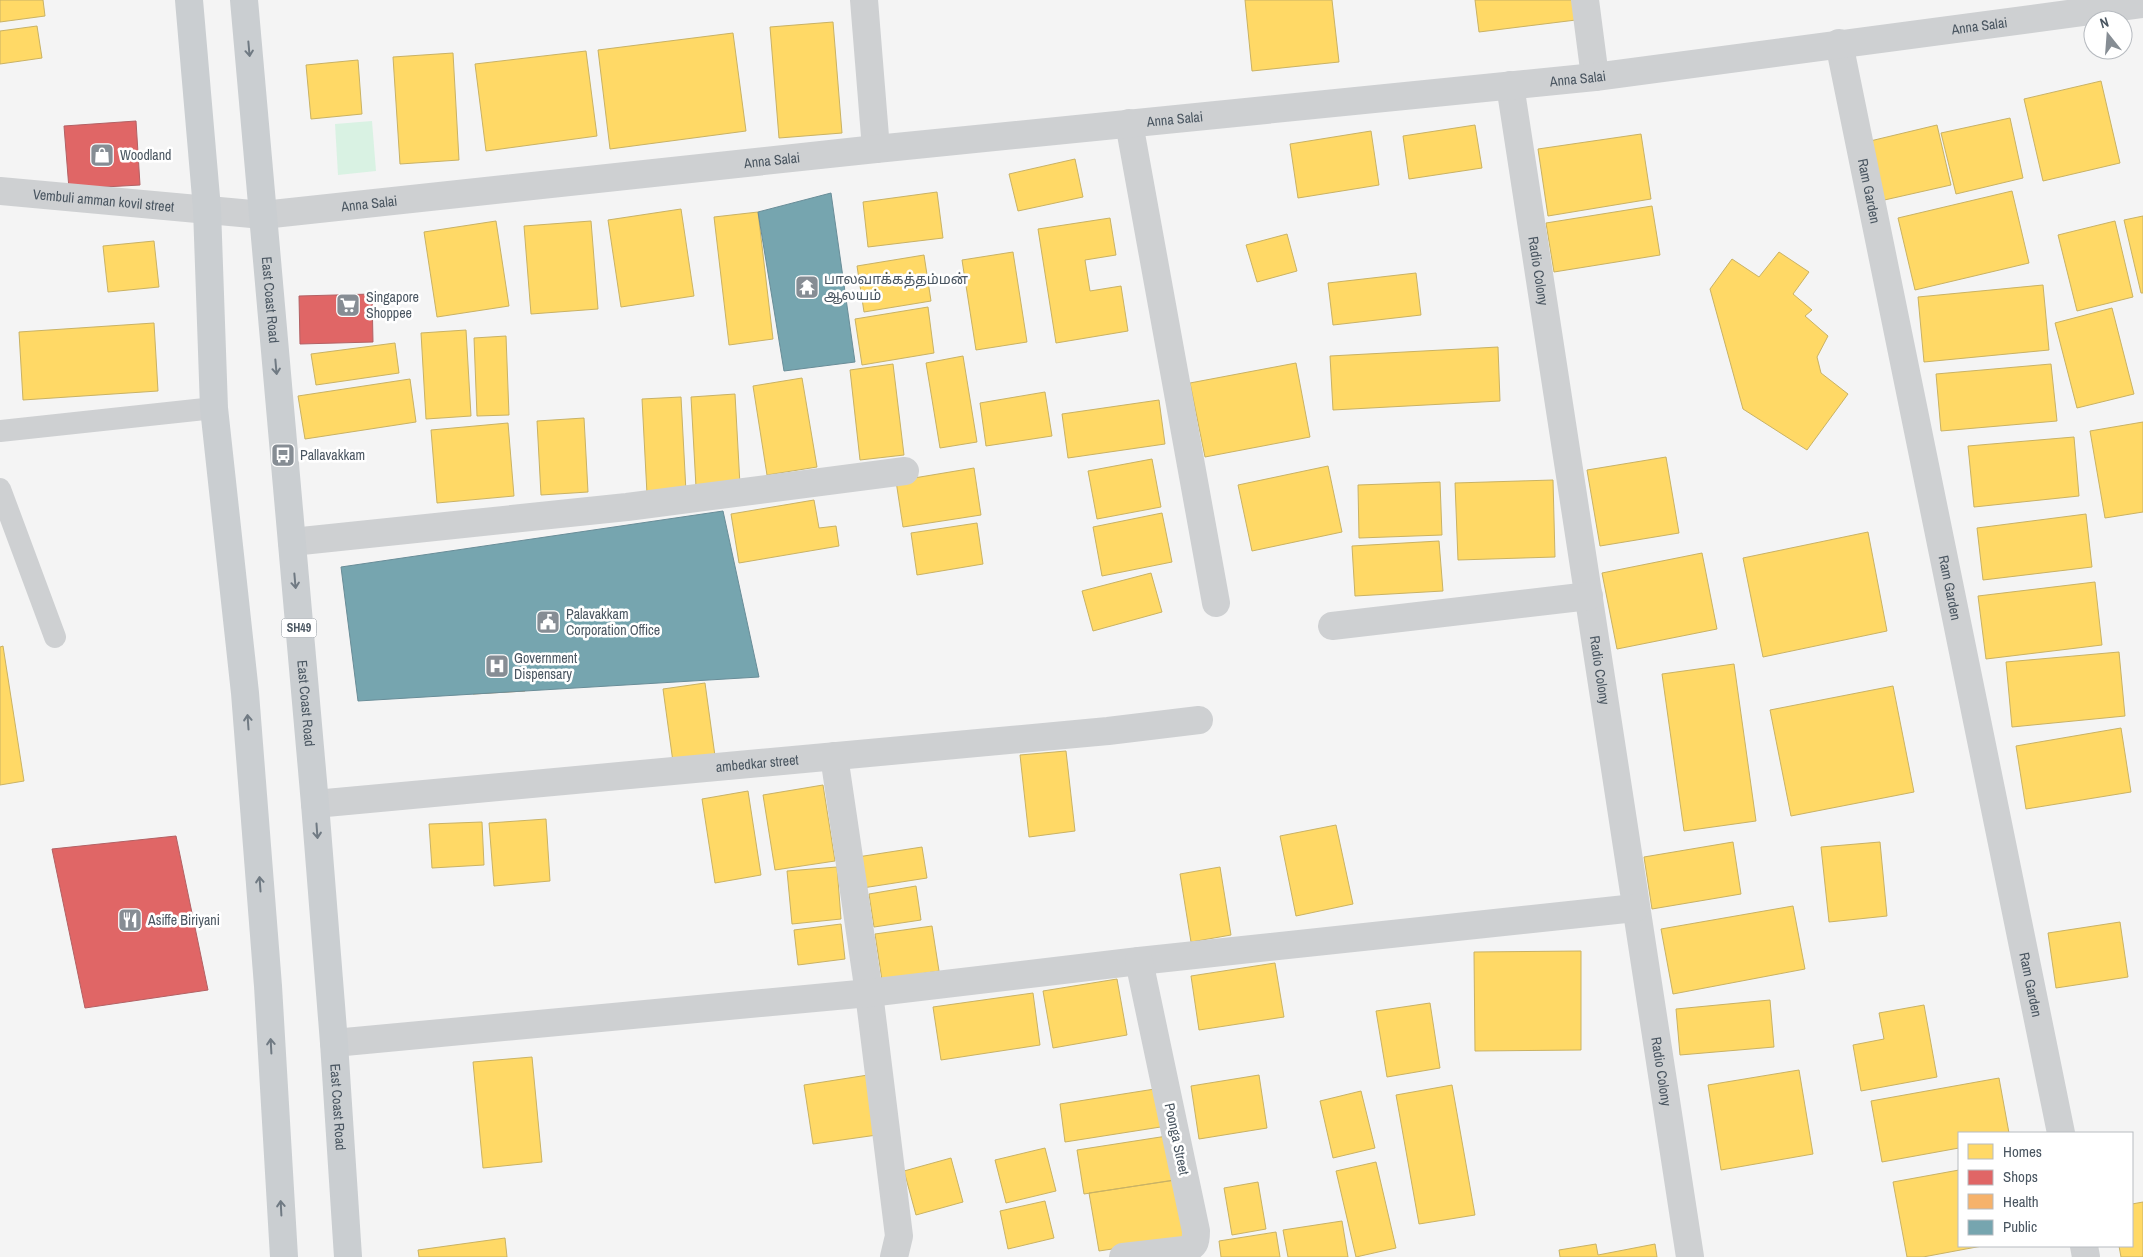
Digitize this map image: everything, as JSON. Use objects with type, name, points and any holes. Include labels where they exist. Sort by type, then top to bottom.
[{"type":"main road","points":[[189,0],[206,209],[214,408],[246,693],[268,986],[284,1257]]},
{"type":"main road","name":"East Coast Road","points":[[244,0],[315,804],[334,1043],[348,1257]]},
{"type":"street","points":[[864,0],[876,149]]},
{"type":"street","points":[[1585,0],[1595,77]]},
{"type":"street","name":"Anna Salai","points":[[206,209],[262,215],[876,149],[1595,77],[2131,3]]},
{"type":"street","name":"Ram Garden","points":[[1839,43],[2061,1132]]},
{"type":"street","name":"Radio Colony","points":[[1510,85],[1690,1257]]},
{"type":"street","points":[[1129,123],[1216,603]]},
{"type":"street","name":"Vembuli amman kovil street","points":[[0,191],[206,209]]},
{"type":"street","points":[[292,542],[627,507],[905,471]]},
{"type":"street","points":[[1332,626],[1589,596]]},
{"type":"street","name":"ambedkar street","points":[[315,804],[1098,732],[1199,720]]},
{"type":"street","points":[[834,756],[869,993],[899,1236],[894,1257]]},
{"type":"street","points":[[334,1043],[869,993],[1139,961],[1635,908]]},
{"type":"street","name":"Poonga Street","points":[[1123,1257],[1184,1250],[1193,1247],[1198,1249],[1196,1231],[1139,961]]},
{"type":"lane","points":[[0,431],[214,408]]},
{"type":"lane","points":[[0,489],[55,637]]},
{"type":"green space","points":[[372,121],[376,171],[338,175],[335,124]]},
{"type":"building: Homes","points":[[0,0],[43,0],[45,16],[0,22]]},
{"type":"building: Homes","points":[[1245,0],[1332,0],[1339,62],[1252,71]]},
{"type":"building: Homes","points":[[1475,0],[1574,0],[1576,20],[1479,32]]},
{"type":"building: Homes","points":[[833,22],[842,133],[779,138],[770,27]]},
{"type":"building: Homes","points":[[37,26],[42,58],[0,64],[0,31]]},
{"type":"building: Homes","points":[[733,33],[746,131],[610,149],[598,50]]},
{"type":"building: Homes","points":[[586,51],[597,136],[486,151],[475,64]]},
{"type":"building: Homes","points":[[453,53],[459,160],[400,164],[393,57]]},
{"type":"building: Homes","points":[[358,60],[362,114],[311,119],[306,65]]},
{"type":"building: Homes","points":[[2101,81],[2120,163],[2043,181],[2024,99]]},
{"type":"building: Homes","points":[[2010,118],[2023,178],[1956,194],[1941,133]]},
{"type":"building: Homes","points":[[1475,125],[1482,168],[1409,179],[1403,136]]},
{"type":"building: Homes","points":[[1937,125],[1951,185],[1880,201],[1866,142]]},
{"type":"building: Homes","points":[[1371,131],[1379,185],[1298,198],[1290,144]]},
{"type":"building: Homes","points":[[1641,134],[1651,199],[1548,216],[1538,149]]},
{"type":"building: Homes","points":[[1075,159],[1083,197],[1018,211],[1009,174]]},
{"type":"building: Homes","points":[[2012,191],[2029,263],[1915,290],[1898,218]]},
{"type":"building: Homes","points":[[937,192],[943,238],[868,247],[863,202]]},
{"type":"building: Homes","points":[[1652,206],[1660,255],[1554,272],[1546,223]]},
{"type":"building: Homes","points":[[681,209],[694,296],[621,307],[608,220]]},
{"type":"building: Homes","points":[[758,212],[773,339],[729,345],[714,217]]},
{"type":"building: Homes","points":[[2143,216],[2143,293],[2141,293],[2124,220]]},
{"type":"building: Homes","points":[[1110,218],[1116,255],[1085,260],[1090,291],[1121,286],[1128,331],[1056,343],[1038,229]]},
{"type":"building: Homes","points":[[496,221],[509,306],[437,317],[424,232]]},
{"type":"building: Homes","points":[[591,221],[598,309],[531,314],[524,226]]},
{"type":"building: Homes","points":[[2115,221],[2133,297],[2077,311],[2058,235]]},
{"type":"building: Homes","points":[[1287,234],[1297,271],[1257,282],[1246,245]]},
{"type":"building: Homes","points":[[154,241],[159,287],[108,292],[103,246]]},
{"type":"building: Homes","points":[[1013,252],[1027,342],[976,350],[962,260]]},
{"type":"building: Homes","points":[[1779,252],[1809,272],[1793,294],[1812,310],[1805,316],[1828,336],[1817,357],[1821,373],[1848,394],[1807,450],[1743,409],[1710,289],[1732,259],[1759,277]]},
{"type":"building: Homes","points":[[924,255],[931,301],[864,312],[857,266]]},
{"type":"building: Homes","points":[[1416,273],[1421,315],[1333,325],[1328,283]]},
{"type":"building: Homes","points":[[2043,285],[2049,350],[1924,362],[1918,297]]},
{"type":"building: Homes","points":[[928,307],[934,353],[862,365],[855,319]]},
{"type":"building: Homes","points":[[2112,308],[2134,394],[2077,408],[2055,323]]},
{"type":"building: Homes","points":[[154,323],[158,391],[23,400],[19,332]]},
{"type":"building: Homes","points":[[466,330],[471,416],[426,419],[421,333]]},
{"type":"building: Homes","points":[[506,336],[509,415],[477,416],[474,338]]},
{"type":"building: Homes","points":[[395,343],[399,373],[316,385],[311,354]]},
{"type":"building: Homes","points":[[1498,347],[1500,401],[1333,410],[1330,356]]},
{"type":"building: Homes","points":[[963,356],[977,442],[940,448],[926,363]]},
{"type":"building: Homes","points":[[1296,363],[1310,437],[1205,457],[1190,383]]},
{"type":"building: Homes","points":[[893,364],[904,455],[860,460],[850,370]]},
{"type":"building: Homes","points":[[2051,364],[2057,421],[1941,431],[1936,374]]},
{"type":"building: Homes","points":[[802,378],[817,467],[767,475],[753,386]]},
{"type":"building: Homes","points":[[410,379],[416,422],[305,439],[298,396]]},
{"type":"building: Homes","points":[[1045,392],[1052,436],[986,446],[980,403]]},
{"type":"building: Homes","points":[[735,394],[740,485],[696,487],[691,397]]},
{"type":"building: Homes","points":[[681,397],[686,492],[647,494],[642,399]]},
{"type":"building: Homes","points":[[1159,400],[1165,444],[1068,458],[1062,414]]},
{"type":"building: Homes","points":[[584,418],[588,492],[541,495],[537,421]]},
{"type":"building: Homes","points":[[2143,422],[2143,512],[2105,518],[2090,431]]},
{"type":"building: Homes","points":[[508,423],[514,496],[437,503],[431,430]]},
{"type":"building: Homes","points":[[2074,437],[2079,496],[1974,507],[1968,446]]},
{"type":"building: Homes","points":[[1666,457],[1679,533],[1600,546],[1587,470]]},
{"type":"building: Homes","points":[[1152,459],[1161,507],[1097,519],[1088,471]]},
{"type":"building: Homes","points":[[1328,466],[1342,532],[1252,551],[1238,485]]},
{"type":"building: Homes","points":[[974,468],[981,515],[903,527],[896,481]]},
{"type":"building: Homes","points":[[1553,480],[1555,557],[1458,560],[1455,483]]},
{"type":"building: Homes","points":[[1440,482],[1442,535],[1359,538],[1358,485]]},
{"type":"building: Homes","points":[[814,500],[819,528],[836,526],[839,546],[739,563],[731,514]]},
{"type":"building: Homes","points":[[1162,513],[1172,562],[1102,576],[1093,527]]},
{"type":"building: Homes","points":[[2086,514],[2092,567],[1983,580],[1977,528]]},
{"type":"building: Homes","points":[[977,523],[983,564],[917,575],[911,533]]},
{"type":"building: Homes","points":[[1868,532],[1887,631],[1763,657],[1743,558]]},
{"type":"building: Homes","points":[[1439,541],[1443,591],[1355,596],[1352,546]]},
{"type":"building: Homes","points":[[1702,553],[1717,629],[1617,649],[1602,573]]},
{"type":"building: Homes","points":[[1151,573],[1162,612],[1093,631],[1082,591]]},
{"type":"building: Homes","points":[[2095,582],[2102,645],[1986,659],[1978,596]]},
{"type":"building: Homes","points":[[3,646],[24,781],[0,785],[0,647]]},
{"type":"building: Homes","points":[[2119,652],[2125,716],[2012,727],[2006,662]]},
{"type":"building: Homes","points":[[1734,664],[1756,821],[1684,831],[1662,674]]},
{"type":"building: Homes","points":[[705,683],[715,756],[673,762],[663,689]]},
{"type":"building: Homes","points":[[1893,686],[1914,792],[1791,816],[1770,710]]},
{"type":"building: Homes","points":[[2121,728],[2131,792],[2026,809],[2016,746]]},
{"type":"building: Homes","points":[[1066,751],[1075,831],[1029,837],[1020,755]]},
{"type":"building: Homes","points":[[823,785],[835,861],[775,870],[763,795]]},
{"type":"building: Homes","points":[[748,791],[761,875],[715,883],[702,799]]},
{"type":"building: Homes","points":[[546,819],[550,881],[494,886],[489,823]]},
{"type":"building: Homes","points":[[482,822],[484,865],[432,868],[429,824]]},
{"type":"building: Homes","points":[[1336,825],[1353,904],[1296,916],[1280,836]]},
{"type":"building: Homes","points":[[1733,842],[1741,894],[1652,909],[1644,857]]},
{"type":"building: Homes","points":[[1880,842],[1887,916],[1829,922],[1821,847]]},
{"type":"building: Homes","points":[[922,847],[927,878],[856,889],[851,858]]},
{"type":"building: Homes","points":[[837,867],[841,919],[792,924],[787,871]]},
{"type":"building: Homes","points":[[1220,867],[1231,935],[1191,942],[1180,874]]},
{"type":"building: Homes","points":[[916,886],[921,920],[874,927],[869,894]]},
{"type":"building: Homes","points":[[1793,906],[1805,969],[1673,994],[1661,929]]},
{"type":"building: Homes","points":[[2120,922],[2128,977],[2056,988],[2048,933]]},
{"type":"building: Homes","points":[[841,924],[845,959],[798,965],[794,930]]},
{"type":"building: Homes","points":[[932,926],[939,971],[882,980],[875,934]]},
{"type":"building: Homes","points":[[1581,951],[1581,1050],[1475,1051],[1474,952]]},
{"type":"building: Homes","points":[[1275,963],[1284,1017],[1199,1030],[1191,976]]},
{"type":"building: Homes","points":[[1117,979],[1127,1035],[1053,1048],[1043,991]]},
{"type":"building: Homes","points":[[1033,993],[1040,1045],[941,1060],[933,1007]]},
{"type":"building: Homes","points":[[1770,1000],[1774,1047],[1680,1055],[1676,1009]]},
{"type":"building: Homes","points":[[1430,1003],[1440,1068],[1387,1077],[1376,1011]]},
{"type":"building: Homes","points":[[1924,1005],[1937,1077],[1861,1091],[1853,1045],[1884,1039],[1879,1013]]},
{"type":"building: Homes","points":[[532,1057],[542,1162],[483,1168],[473,1062]]},
{"type":"building: Homes","points":[[1799,1070],[1813,1154],[1721,1170],[1708,1085]]},
{"type":"building: Homes","points":[[868,1075],[877,1135],[813,1144],[804,1085]]},
{"type":"building: Homes","points":[[1259,1075],[1267,1128],[1199,1139],[1191,1086]]},
{"type":"building: Homes","points":[[1999,1078],[2009,1132],[1958,1132],[1958,1148],[1882,1162],[1871,1101]]},
{"type":"building: Homes","points":[[1452,1085],[1475,1215],[1419,1224],[1396,1095]]},
{"type":"building: Homes","points":[[1161,1088],[1167,1126],[1065,1142],[1060,1104]]},
{"type":"building: Homes","points":[[1361,1091],[1375,1148],[1333,1158],[1320,1101]]},
{"type":"building: Homes","points":[[1167,1136],[1174,1180],[1084,1194],[1077,1150]]},
{"type":"building: Homes","points":[[1045,1148],[1056,1191],[1006,1203],[995,1160]]},
{"type":"building: Homes","points":[[951,1158],[963,1202],[916,1215],[904,1171]]},
{"type":"building: Homes","points":[[1376,1162],[1396,1248],[1356,1257],[1336,1171]]},
{"type":"building: Homes","points":[[1958,1170],[1958,1247],[1977,1247],[1923,1257],[1907,1257],[1893,1182]]},
{"type":"building: Homes","points":[[1176,1180],[1185,1238],[1099,1251],[1089,1193]]},
{"type":"building: Homes","points":[[1258,1182],[1266,1229],[1232,1235],[1224,1188]]},
{"type":"building: Homes","points":[[1045,1201],[1054,1238],[1008,1249],[1000,1211]]},
{"type":"building: Homes","points":[[2143,1202],[2143,1257],[2121,1257],[2119,1247],[2133,1247],[2133,1204]]},
{"type":"building: Homes","points":[[1342,1221],[1348,1257],[1288,1257],[1283,1230]]},
{"type":"building: Homes","points":[[1276,1232],[1280,1257],[1221,1257],[1219,1241]]},
{"type":"building: Homes","points":[[505,1238],[507,1257],[419,1257],[418,1250]]},
{"type":"building: Homes","points":[[1596,1244],[1598,1255],[1655,1244],[1657,1257],[1560,1257],[1559,1250]]},
{"type":"building: Shops","name":"Woodland","points":[[136,121],[140,185],[69,189],[64,126]]},
{"type":"building: Shops","points":[[372,294],[373,342],[300,344],[299,296]]},
{"type":"building: Shops","name":"Asiffe Biriyani","points":[[176,836],[208,990],[85,1008],[52,849]]},
{"type":"building: Health","name":"Government Dispensary","points":[[524,632],[525,691],[473,694],[467,640]]},
{"type":"building: Public","name":"பாலவாக்கத்தம்மன் ஆலயம்","points":[[831,193],[855,362],[784,371],[758,212]]},
{"type":"building: Public","name":"Palavakkam Corporation Office","points":[[723,511],[759,677],[358,701],[341,567]]},
{"type":"place","name":"Woodland","points":[[102,155]]},
{"type":"place","name":"பாலவாக்கத்தம்மன் ஆலயம்","points":[[807,287]]},
{"type":"place","name":"Singapore Shoppee","points":[[348,305]]},
{"type":"place","name":"Pallavakkam","points":[[283,455]]},
{"type":"place","name":"Palavakkam Corporation Office","points":[[548,622]]},
{"type":"place","name":"Government Dispensary","points":[[497,666]]},
{"type":"place","name":"Asiffe Biriyani","points":[[130,920]]}]
